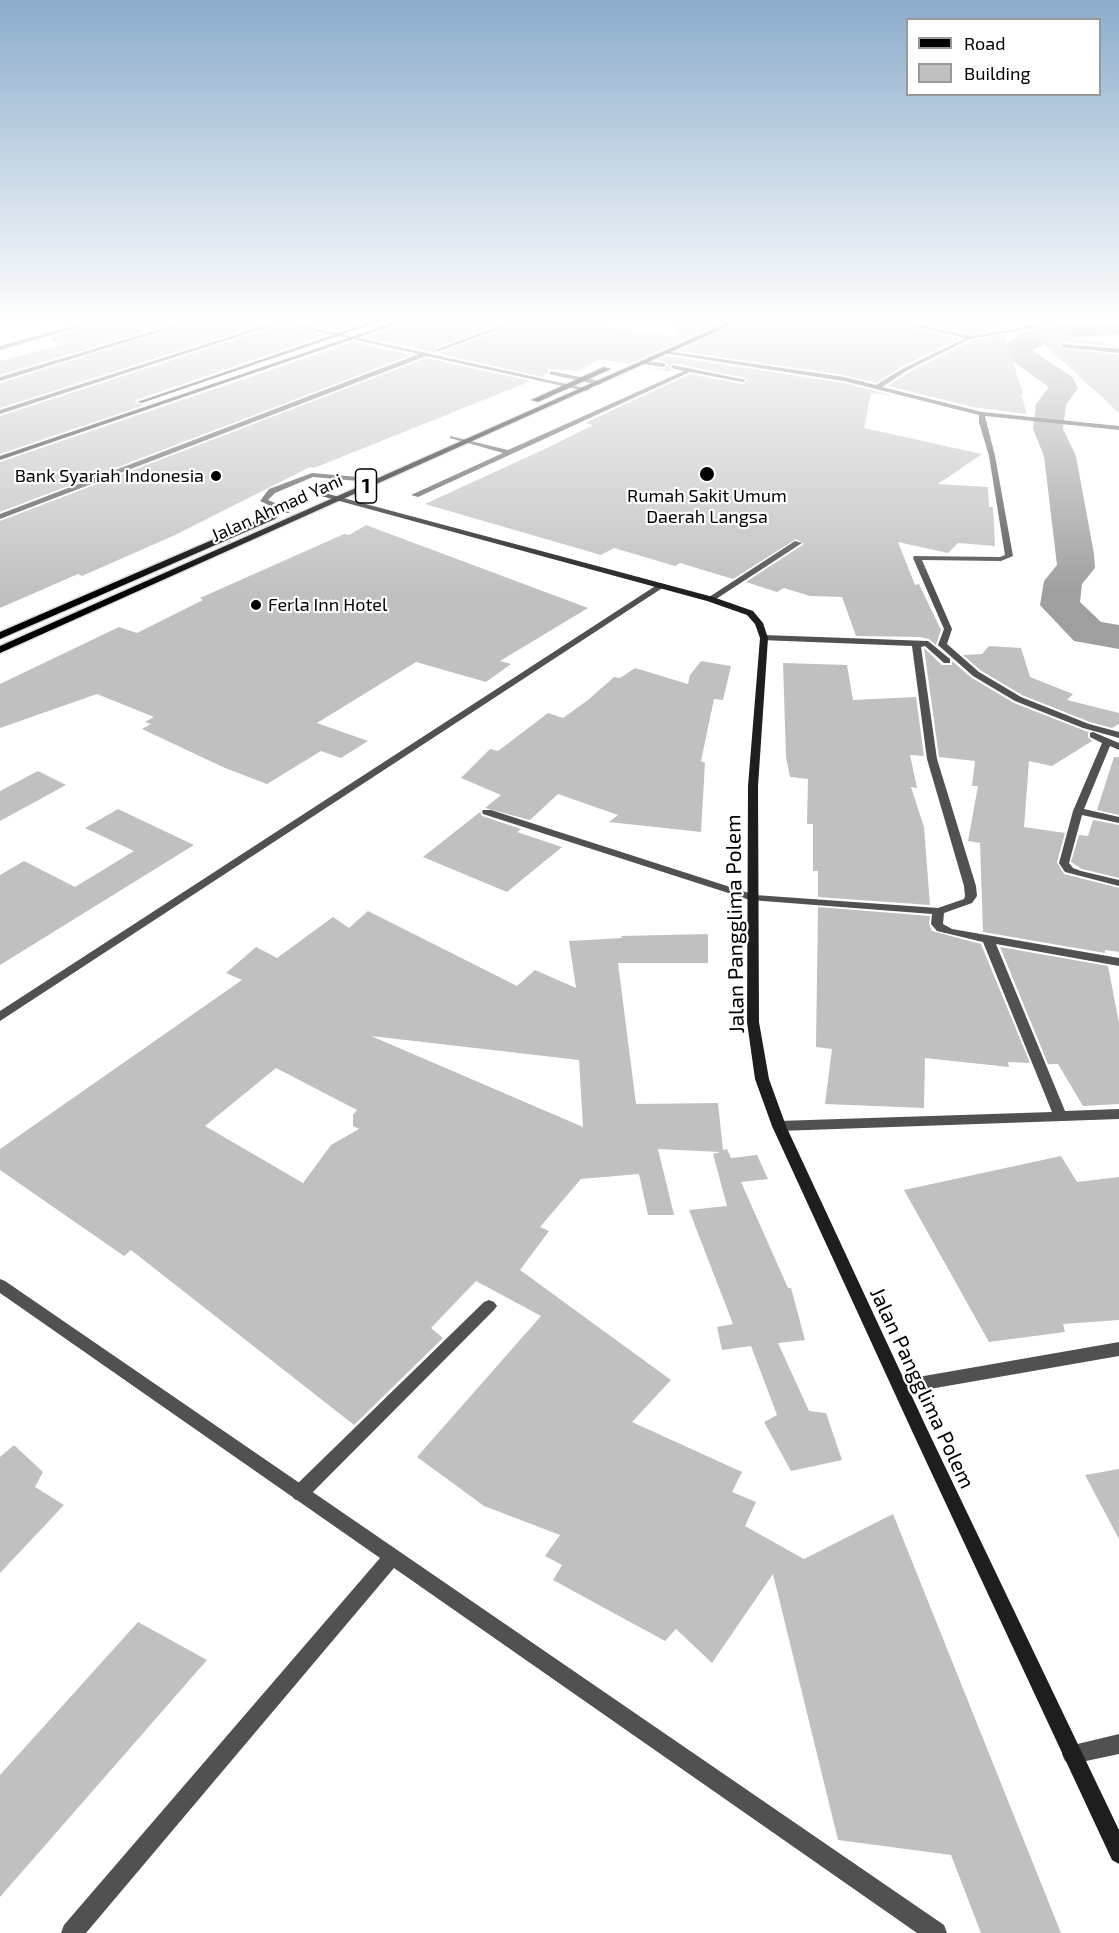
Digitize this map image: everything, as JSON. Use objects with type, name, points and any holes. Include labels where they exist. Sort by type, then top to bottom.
[{"type":"main road","name":"1","points":[[0,636],[506,413]]},
{"type":"main road","name":"Jalan Ahmad Yani","points":[[0,650],[530,413]]},
{"type":"street","points":[[0,450],[110,413]]},
{"type":"street","points":[[0,458],[133,413]]},
{"type":"street","points":[[0,517],[271,413]]},
{"type":"street","points":[[415,495],[594,413]]},
{"type":"street","points":[[979,413],[1119,428]]},
{"type":"street","points":[[942,645],[948,629],[917,558],[1001,559],[1009,556],[993,456],[982,423],[982,414]]},
{"type":"street","points":[[452,438],[508,452]]},
{"type":"street","points":[[20,444],[33,447]]},
{"type":"street","points":[[286,511],[264,501],[272,491],[312,476],[358,479]]},
{"type":"street","points":[[324,494],[710,599],[750,613],[759,623],[764,638],[942,645],[976,674],[1018,699],[1086,726],[1119,735]]},
{"type":"street","points":[[710,599],[798,543]]},
{"type":"street","points":[[0,1017],[663,585]]},
{"type":"street","name":"Jalan Pangglima Polem","points":[[764,638],[753,786],[753,1022],[762,1079],[779,1126],[1119,1853]]},
{"type":"street","points":[[487,812],[754,898],[938,911],[962,904],[969,901],[970,886],[932,759],[916,644]]},
{"type":"street","points":[[928,644],[983,688],[1012,704],[1119,747]]},
{"type":"street","points":[[1107,741],[1078,811],[1064,863],[1065,867],[1077,873],[1119,883]]},
{"type":"street","points":[[1078,811],[1119,820]]},
{"type":"street","points":[[938,911],[937,924],[941,929],[1119,962]]},
{"type":"street","points":[[988,939],[1060,1115]]},
{"type":"street","points":[[779,1126],[1119,1114]]},
{"type":"street","points":[[0,1285],[936,1933]]},
{"type":"street","points":[[300,1493],[489,1306]]},
{"type":"street","points":[[901,1387],[1119,1349]]},
{"type":"street","points":[[72,1933],[392,1557]]},
{"type":"street","points":[[1072,1754],[1119,1744]]},
{"type":"building","points":[[9,413],[120,413],[0,454],[0,416]]},
{"type":"building","points":[[144,413],[259,413],[0,512],[0,462]]},
{"type":"building","points":[[282,413],[451,413],[314,468],[310,467],[175,535],[82,576],[78,574],[0,608],[0,521]]},
{"type":"building","name":"Rumah Sakit Umum Daerah Langsa","points":[[606,413],[867,413],[864,428],[982,454],[938,484],[988,487],[989,507],[993,507],[995,546],[958,543],[948,553],[898,542],[915,585],[919,584],[941,630],[936,645],[929,639],[920,637],[856,636],[842,597],[810,596],[784,588],[777,592],[746,582],[804,544],[796,539],[733,579],[680,563],[675,566],[614,548],[601,555],[425,504],[593,425],[585,423]]},
{"type":"building","points":[[366,525],[588,608],[500,661],[511,664],[486,682],[416,662],[317,723],[368,741],[341,758],[321,751],[267,784],[225,768],[142,729],[151,724],[145,722],[154,717],[97,694],[0,728],[0,684],[119,627],[137,633],[203,600],[200,598],[344,534],[349,535]]},
{"type":"building","points":[[989,646],[1021,648],[1030,677],[1073,694],[1067,700],[1119,713],[1119,724],[1112,728],[1090,722],[1022,695],[980,670],[963,655],[982,654]]},
{"type":"building","points":[[924,648],[942,665],[952,665],[952,661],[972,678],[1014,703],[1088,732],[1088,737],[1092,741],[1052,766],[1029,761],[1024,827],[1065,833],[1057,862],[1064,874],[1119,888],[1119,952],[1105,950],[1105,953],[983,932],[980,843],[968,841],[978,786],[972,786],[975,761],[939,757]]},
{"type":"building","points":[[701,661],[731,666],[723,700],[714,699],[701,761],[705,763],[701,832],[609,822],[618,815],[558,794],[530,820],[485,808],[501,795],[461,778],[490,749],[498,751],[548,713],[563,718],[614,677],[620,678],[635,668],[688,684],[690,675]]},
{"type":"building","points":[[783,663],[847,665],[853,700],[916,697],[924,756],[910,755],[917,788],[911,787],[924,827],[930,905],[818,897],[818,871],[813,871],[813,824],[807,824],[808,779],[790,777],[786,757]]},
{"type":"building","points":[[1114,757],[1119,757],[1119,815],[1097,810]]},
{"type":"building","points":[[38,771],[66,785],[0,821],[0,791]]},
{"type":"building","points":[[118,809],[194,845],[0,965],[0,875],[24,861],[75,887],[134,851],[85,828]]},
{"type":"building","points":[[480,812],[482,816],[521,829],[517,832],[562,847],[507,892],[423,857]]},
{"type":"building","points":[[1093,820],[1119,825],[1119,878],[1082,869],[1071,862],[1079,835],[1088,836]]},
{"type":"building","points":[[818,907],[930,916],[929,924],[932,931],[981,944],[1030,1063],[1008,1062],[1009,1067],[925,1058],[924,1108],[825,1104],[832,1049],[816,1047]]},
{"type":"building","points":[[368,911],[517,986],[535,970],[576,988],[569,941],[622,938],[621,936],[708,934],[708,963],[618,963],[636,1104],[718,1103],[723,1150],[727,1149],[731,1158],[757,1155],[768,1179],[741,1182],[788,1288],[791,1288],[805,1340],[778,1343],[809,1411],[826,1413],[842,1460],[791,1471],[764,1422],[777,1415],[751,1346],[722,1350],[717,1327],[733,1324],[689,1210],[727,1206],[713,1154],[720,1152],[658,1149],[674,1215],[648,1215],[639,1174],[581,1179],[540,1227],[549,1231],[520,1270],[671,1380],[632,1422],[742,1472],[732,1492],[756,1502],[745,1526],[804,1559],[893,1514],[1061,1933],[981,1933],[951,1855],[838,1840],[773,1574],[712,1663],[676,1629],[665,1641],[553,1580],[562,1565],[545,1556],[560,1535],[484,1506],[417,1457],[541,1316],[476,1281],[431,1328],[443,1338],[354,1425],[131,1250],[124,1256],[0,1170],[0,1149],[242,980],[226,973],[256,947],[277,958],[333,917],[349,928]],"holes":[[[371,1036],[579,1060],[583,1127]],[[276,1068],[357,1110],[353,1115],[353,1126],[359,1129],[331,1145],[303,1183],[205,1126]]]},
{"type":"building","points":[[1000,947],[1108,966],[1119,1023],[1119,1104],[1083,1106],[1058,1064],[1048,1064]]},
{"type":"building","points":[[1061,1156],[1077,1182],[1119,1177],[1119,1320],[1063,1324],[1065,1332],[989,1342],[904,1190]]},
{"type":"building","points":[[14,1445],[43,1472],[35,1487],[64,1505],[0,1573],[0,1457]]},
{"type":"building","points":[[1119,1469],[1119,1539],[1085,1475]]},
{"type":"building","points":[[138,1622],[207,1660],[0,1897],[0,1775]]},
{"type":"waterway","points":[[1050,413],[1048,429],[1060,456],[1076,554],[1076,568],[1063,581],[1060,605],[1088,632],[1119,637]]},
{"type":"place","name":"Rumah Sakit Umum Daerah Langsa","points":[[707,474]]},
{"type":"place","name":"Bank Syariah Indonesia","points":[[216,476]]},
{"type":"place","name":"Ferla Inn Hotel","points":[[256,605]]}]
